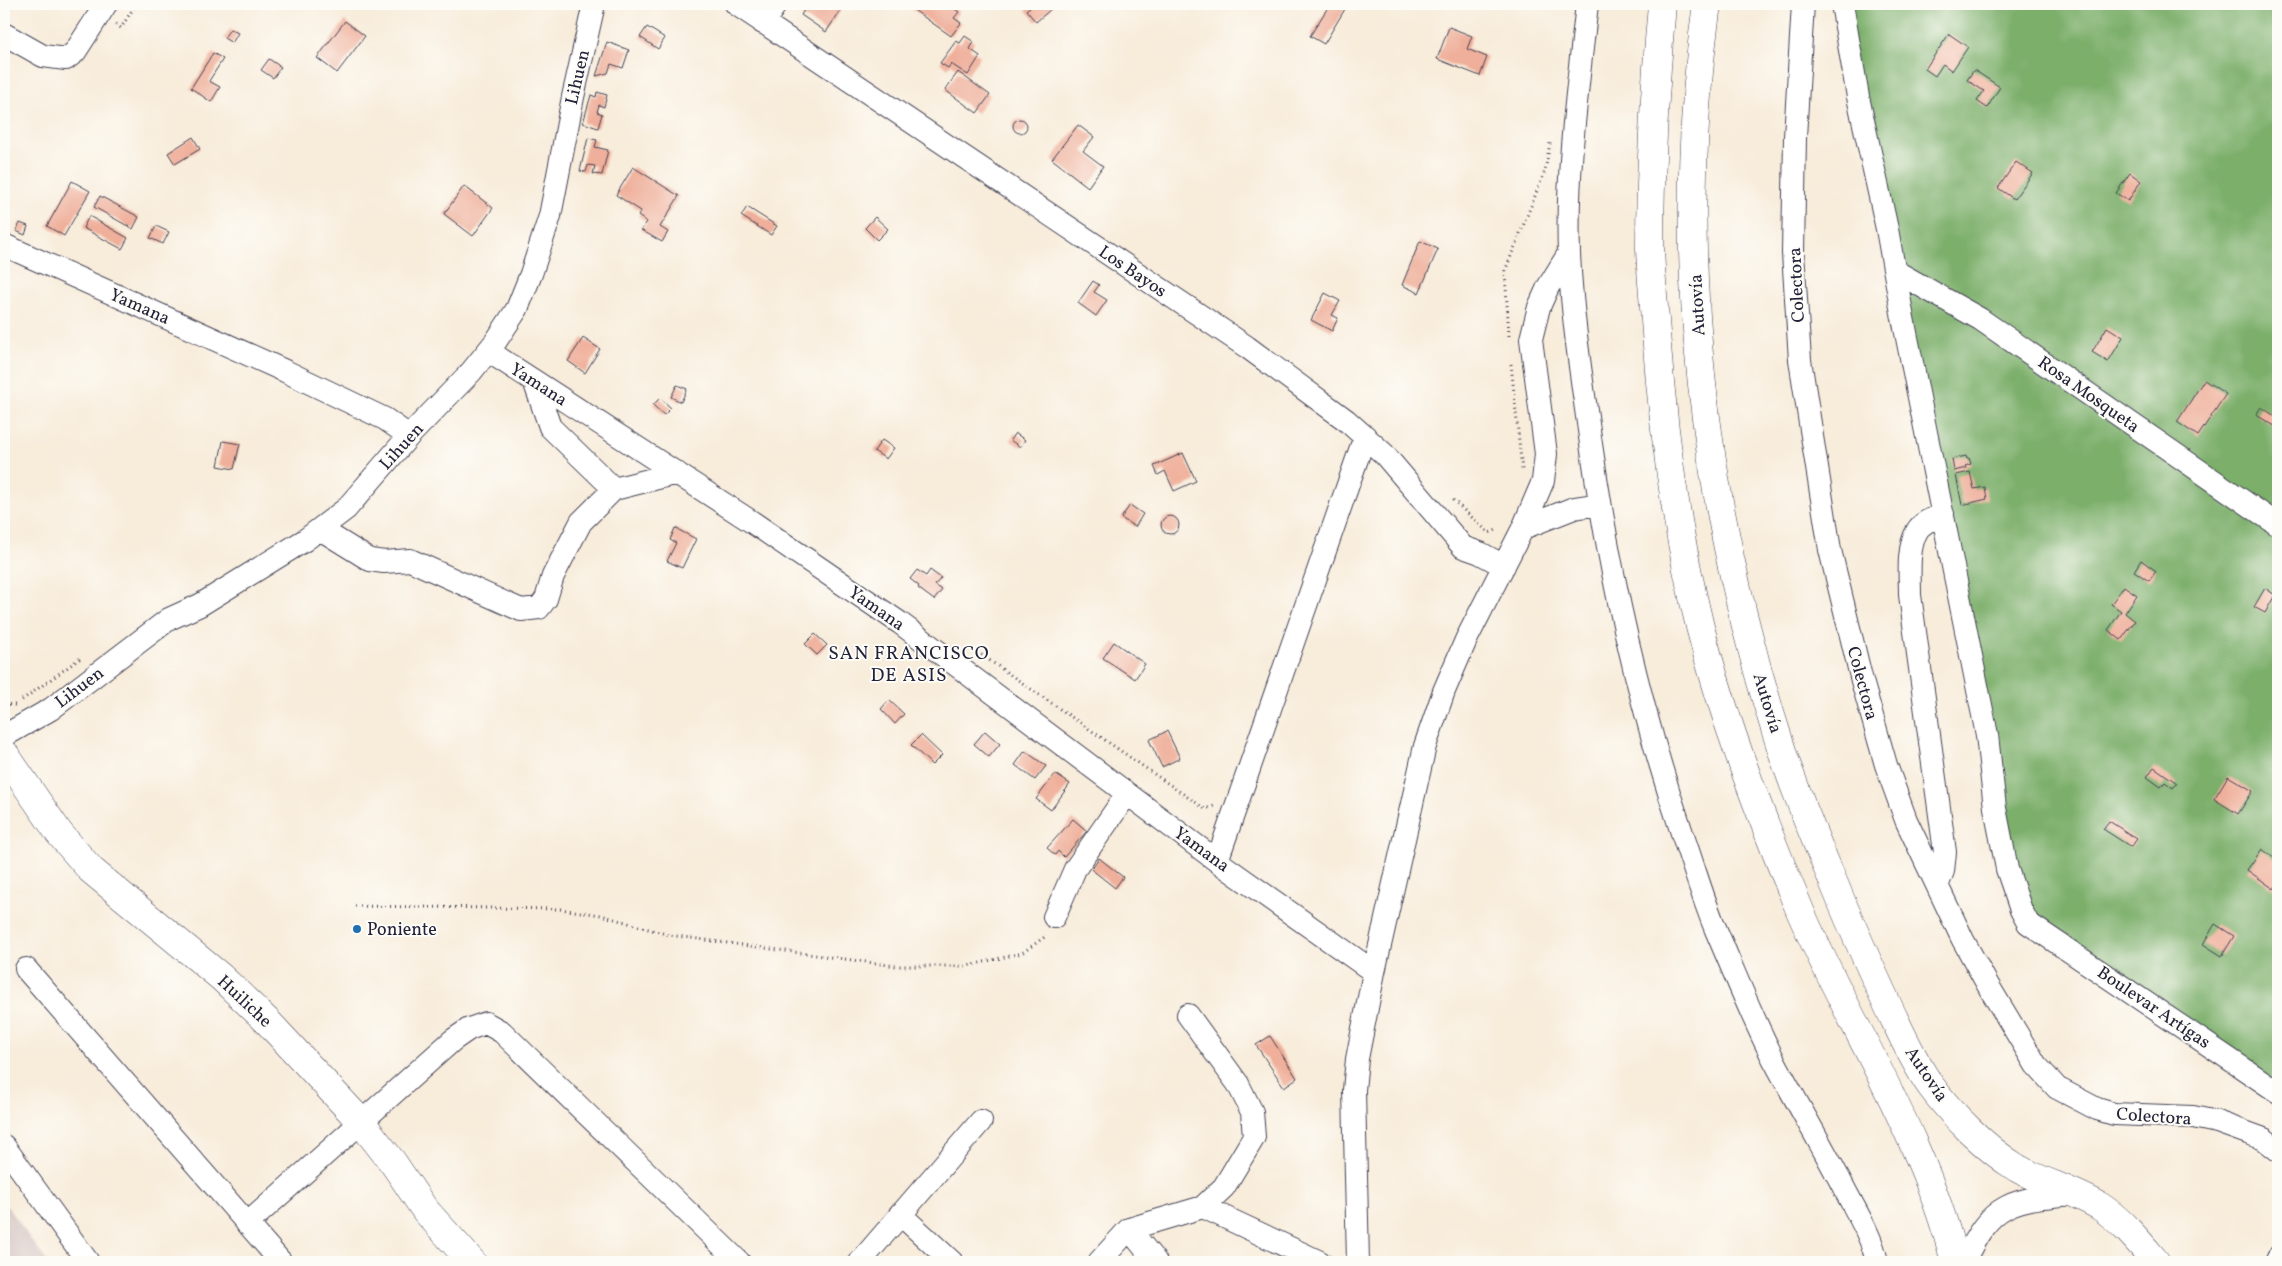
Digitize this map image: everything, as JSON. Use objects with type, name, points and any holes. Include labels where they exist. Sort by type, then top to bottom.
[{"type":"street","points":[[4,34],[43,56],[66,59],[76,52],[106,4]]},
{"type":"street","name":"Lihuen","points":[[4,736],[51,709],[169,619],[200,605],[320,528],[346,509],[409,436],[472,372],[503,333],[531,274],[550,216],[573,97],[594,4]]},
{"type":"street","name":"Los Bayos","points":[[736,4],[1247,347],[1365,436],[1384,454],[1463,547],[1480,552],[1504,566]]},
{"type":"street","points":[[763,23],[776,4]]},
{"type":"street","points":[[1587,4],[1576,98],[1569,208],[1569,253],[1576,345],[1608,551],[1648,722],[1664,781],[1710,915],[1774,1059],[1856,1211],[1874,1250],[1877,1262]]},
{"type":"street","points":[[1662,4],[1653,136],[1652,269],[1666,445],[1678,524],[1700,627],[1733,736],[1765,823],[1802,914],[1836,987],[1904,1122],[1947,1230],[1956,1262]]},
{"type":"street","name":"Autovía","points":[[1707,4],[1693,155],[1692,220],[1701,392],[1714,479],[1732,570],[1748,639],[1784,757],[1858,943],[1903,1038],[1930,1085],[1990,1149],[2019,1169],[2103,1208],[2138,1240],[2156,1262]]},
{"type":"street","name":"Colectora","points":[[1803,4],[1795,138],[1793,253],[1800,360],[1830,550],[1843,607],[1886,764],[1906,820],[1989,987],[2036,1065],[2057,1088],[2090,1106],[2114,1114],[2193,1117],[2217,1122],[2264,1139],[2278,1150]]},
{"type":"street","points":[[1842,4],[1858,97],[1944,514],[1926,522],[1917,531],[1910,554],[1910,587],[1945,852],[1943,871],[1938,884]]},
{"type":"street","name":"Yamana","points":[[4,245],[285,371],[385,419],[409,436]]},
{"type":"street","points":[[1358,1262],[1354,1090],[1357,1059],[1374,972],[1425,746],[1444,691],[1466,640],[1504,566],[1512,528],[1543,481],[1546,454],[1531,339],[1539,307],[1548,286],[1569,253]]},
{"type":"street","name":"Rosa Mosqueta","points":[[1895,271],[1980,318],[2278,525]]},
{"type":"street","name":"Yamana","points":[[488,351],[900,623],[1217,861],[1374,972]]},
{"type":"street","points":[[534,381],[550,426],[614,490]]},
{"type":"street","points":[[1217,861],[1365,436]]},
{"type":"street","points":[[320,528],[370,560],[384,562],[410,560],[521,610],[539,608],[546,599],[553,576],[581,522],[614,490],[677,474]]},
{"type":"street","points":[[1512,528],[1574,508],[1600,504]]},
{"type":"street","name":"Boulevar Artígas","points":[[1944,514],[1987,735],[1995,808],[2006,869],[2021,910],[2028,923],[2278,1092]]},
{"type":"street","name":"Huiliche","points":[[4,753],[59,833],[91,870],[116,893],[222,978],[274,1028],[361,1122],[394,1164],[425,1210],[472,1262]]},
{"type":"street","points":[[1054,917],[1075,869],[1127,794]]},
{"type":"street","points":[[26,969],[281,1262]]},
{"type":"street","points":[[1099,1262],[1129,1229],[1202,1207],[1224,1187],[1254,1137],[1252,1112],[1238,1084],[1188,1015]]},
{"type":"street","points":[[247,1224],[453,1040],[469,1029],[486,1024],[502,1032],[739,1262]]},
{"type":"street","points":[[860,1262],[981,1121]]},
{"type":"street","points":[[4,1146],[88,1262]]},
{"type":"street","points":[[1964,1262],[1975,1238],[1992,1216],[2017,1202],[2075,1194]]},
{"type":"street","points":[[1202,1207],[1320,1262]]},
{"type":"street","points":[[900,1214],[952,1262]]},
{"type":"street","points":[[1129,1229],[1156,1262]]},
{"type":"street","points":[[2276,1262],[2278,1258]]},
{"type":"path","points":[[1509,337],[1505,271],[1545,171],[1550,141]]},
{"type":"path","points":[[1510,356],[1522,471]]},
{"type":"path","points":[[1447,495],[1489,533],[1512,528]]},
{"type":"path","points":[[970,647],[1205,809],[1218,805]]},
{"type":"path","points":[[4,704],[14,706],[90,652]]},
{"type":"path","points":[[355,906],[560,909],[601,915],[669,935],[896,966],[966,966],[1022,953],[1046,938],[1054,917]]},
{"type":"shaded area","points":[[4,1202],[47,1262],[4,1262]]},
{"type":"green space","points":[[1842,4],[2278,4],[2278,1092],[2028,923]]},
{"type":"building","points":[[808,4],[845,4],[826,32],[801,15]]},
{"type":"building","points":[[910,4],[948,4],[959,12],[954,18],[961,23],[951,36],[908,6]]},
{"type":"building","points":[[1034,4],[1048,4],[1052,8],[1036,22],[1026,10]]},
{"type":"building","points":[[1330,4],[1338,4],[1345,9],[1324,44],[1310,36]]},
{"type":"building","points":[[345,21],[365,36],[337,73],[317,58]]},
{"type":"building","points":[[647,27],[665,38],[658,49],[640,37]]},
{"type":"building","points":[[1449,27],[1472,36],[1467,49],[1487,57],[1480,76],[1437,59]]},
{"type":"building","points":[[230,29],[238,33],[232,43],[224,38]]},
{"type":"building","points":[[1949,34],[1968,47],[1952,71],[1943,64],[1935,76],[1925,69]]},
{"type":"building","points":[[965,36],[974,42],[970,49],[980,56],[968,75],[951,64],[948,68],[940,63],[956,41],[960,43]]},
{"type":"building","points":[[607,42],[629,50],[623,68],[611,64],[608,73],[596,76]]},
{"type":"building","points":[[213,53],[223,59],[209,81],[220,87],[211,102],[191,88]]},
{"type":"building","points":[[269,59],[281,67],[273,78],[261,70]]},
{"type":"building","points":[[1974,70],[2000,87],[1987,108],[1977,101],[1984,91],[1967,80]]},
{"type":"building","points":[[958,72],[990,95],[977,113],[945,90]]},
{"type":"building","points":[[597,92],[607,95],[604,107],[599,105],[597,112],[602,114],[598,128],[583,123],[591,95],[596,97]]},
{"type":"building","points":[[1017,119],[1023,119],[1027,126],[1023,133],[1017,133],[1013,129],[1013,123]]},
{"type":"building","points":[[1078,125],[1094,137],[1083,151],[1103,166],[1088,187],[1052,159]]},
{"type":"building","points":[[193,137],[200,149],[175,164],[168,153]]},
{"type":"building","points":[[588,138],[597,140],[595,147],[608,150],[602,175],[593,174],[595,166],[588,165],[586,172],[580,171]]},
{"type":"building","points":[[2016,162],[2033,173],[2014,199],[1998,188]]},
{"type":"building","points":[[633,167],[679,196],[660,227],[668,232],[662,242],[641,230],[647,222],[638,216],[641,211],[616,195]]},
{"type":"building","points":[[2130,173],[2141,181],[2128,201],[2116,193]]},
{"type":"building","points":[[72,181],[90,191],[64,236],[47,226]]},
{"type":"building","points":[[464,186],[493,208],[473,236],[444,214]]},
{"type":"building","points":[[100,196],[139,217],[133,229],[94,207]]},
{"type":"building","points":[[747,207],[777,226],[771,235],[741,216]]},
{"type":"building","points":[[89,216],[128,238],[122,249],[83,228]]},
{"type":"building","points":[[875,217],[888,229],[877,240],[865,228]]},
{"type":"building","points":[[20,223],[28,226],[25,235],[16,231]]},
{"type":"building","points":[[156,226],[169,232],[163,244],[150,238]]},
{"type":"building","points":[[1420,241],[1438,249],[1419,293],[1402,285]]},
{"type":"building","points":[[1093,281],[1099,285],[1094,292],[1107,300],[1096,316],[1078,303]]},
{"type":"building","points":[[1325,293],[1340,301],[1332,315],[1338,318],[1332,331],[1311,320]]},
{"type":"building","points":[[2107,327],[2123,337],[2108,362],[2092,352]]},
{"type":"building","points":[[583,338],[600,349],[585,373],[568,361]]},
{"type":"building","points":[[2204,380],[2226,394],[2198,436],[2177,422]]},
{"type":"building","points":[[677,385],[687,389],[681,402],[671,397]]},
{"type":"building","points":[[660,398],[671,408],[664,415],[653,405]]},
{"type":"building","points":[[2261,407],[2278,418],[2275,426],[2256,415]]},
{"type":"building","points":[[1015,433],[1025,440],[1020,447],[1010,440]]},
{"type":"building","points":[[882,440],[894,448],[886,459],[874,451]]},
{"type":"building","points":[[223,441],[240,444],[234,469],[218,466]]},
{"type":"building","points":[[1183,453],[1196,481],[1174,491],[1165,471],[1158,475],[1154,466]]},
{"type":"building","points":[[1966,456],[1971,464],[1965,466],[1966,468],[1954,471],[1952,459]]},
{"type":"building","points":[[1970,472],[1974,489],[1985,487],[1987,499],[1962,505],[1956,475]]},
{"type":"building","points":[[1130,505],[1143,514],[1135,527],[1121,518]]},
{"type":"building","points":[[1170,516],[1176,519],[1179,525],[1176,531],[1170,534],[1164,531],[1161,525],[1164,519]]},
{"type":"building","points":[[675,528],[696,539],[682,568],[667,561],[676,543],[670,540]]},
{"type":"building","points":[[2141,560],[2156,571],[2149,581],[2134,571]]},
{"type":"building","points":[[917,570],[926,576],[930,570],[941,578],[935,585],[942,590],[934,600],[918,588],[919,586],[910,579]]},
{"type":"building","points":[[2124,586],[2137,595],[2125,613],[2135,621],[2121,640],[2108,630],[2121,611],[2111,604]]},
{"type":"building","points":[[2265,588],[2275,595],[2265,613],[2254,607]]},
{"type":"building","points":[[815,634],[827,645],[817,655],[805,644]]},
{"type":"building","points":[[1114,642],[1145,664],[1135,679],[1103,658]]},
{"type":"building","points":[[889,700],[904,714],[895,724],[881,709]]},
{"type":"building","points":[[985,731],[1000,744],[989,757],[974,744]]},
{"type":"building","points":[[1167,731],[1180,758],[1162,767],[1149,740]]},
{"type":"building","points":[[921,735],[942,755],[932,765],[911,745]]},
{"type":"building","points":[[1025,751],[1046,766],[1035,780],[1015,765]]},
{"type":"building","points":[[2154,767],[2177,783],[2173,788],[2165,782],[2161,787],[2147,777]]},
{"type":"building","points":[[1055,774],[1070,784],[1051,810],[1036,799]]},
{"type":"building","points":[[2228,776],[2253,791],[2238,814],[2214,799]]},
{"type":"building","points":[[1073,819],[1087,831],[1064,857],[1058,851],[1055,855],[1047,848]]},
{"type":"building","points":[[2109,821],[2137,839],[2131,847],[2103,829]]},
{"type":"building","points":[[2262,849],[2278,861],[2278,883],[2274,889],[2247,870]]},
{"type":"building","points":[[1099,858],[1123,877],[1115,888],[1091,869]]},
{"type":"building","points":[[2215,924],[2234,936],[2222,956],[2203,944]]},
{"type":"building","points":[[1270,1036],[1297,1078],[1284,1087],[1256,1045]]},
{"type":"place","name":"Poniente","points":[[357,929]]},
{"type":"district","name":"SAN FRANCISCO DE ASIS","points":[[909,663]]}]
